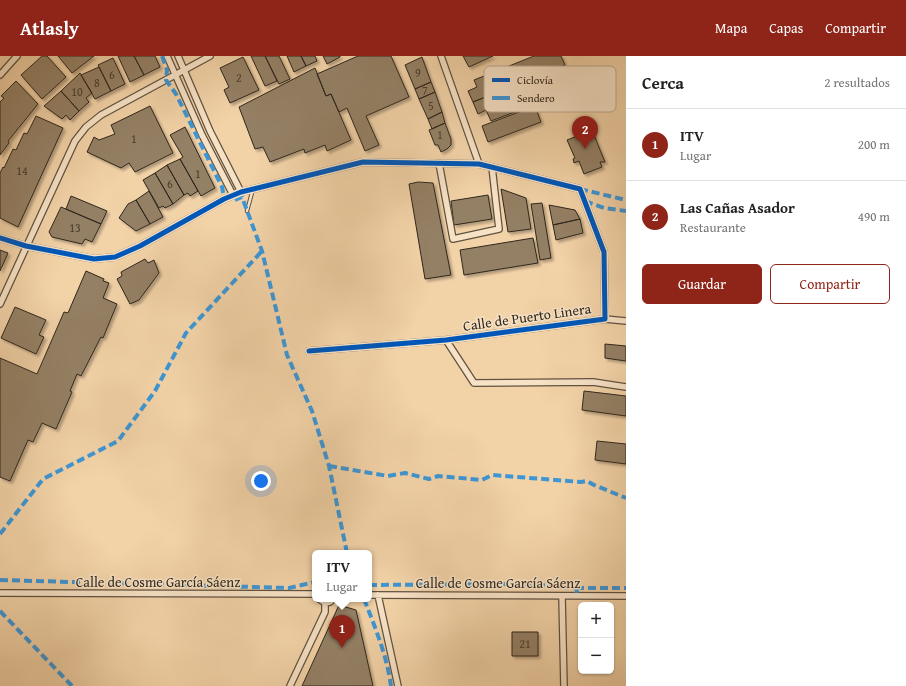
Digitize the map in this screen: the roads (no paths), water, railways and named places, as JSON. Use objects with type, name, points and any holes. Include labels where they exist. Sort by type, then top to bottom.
[{"type":"street","points":[[0,75],[17,56]]},
{"type":"street","points":[[167,56],[202,135],[233,195]]},
{"type":"street","points":[[178,56],[210,131],[241,192]]},
{"type":"street","points":[[0,304],[75,141],[86,127],[101,115],[210,56]]},
{"type":"street","points":[[441,56],[479,164]]},
{"type":"street","name":"Calle de Puerto Linera","points":[[0,238],[26,246],[94,259],[115,257],[140,246],[233,195],[363,162],[479,164],[580,188],[604,252],[605,319],[446,340],[309,351]]},
{"type":"street","points":[[439,163],[452,239],[499,229],[492,167]]},
{"type":"street","points":[[605,319],[626,322]]},
{"type":"street","points":[[446,340],[474,384],[593,382],[626,387]]},
{"type":"street","name":"Calle de Cosme García Sáenz","points":[[0,593],[312,594]]},
{"type":"street","name":"Calle de Cosme García Sáenz","points":[[372,595],[626,596]]},
{"type":"street","points":[[378,595],[398,686]]},
{"type":"street","points":[[562,596],[564,686]]},
{"type":"street","points":[[290,686],[325,612],[325,603],[330,602]]},
{"type":"lane","points":[[247,211],[253,189]]},
{"type":"place","name":"Las Cañas Asador","points":[[585,149]]},
{"type":"place","name":"ITV","points":[[342,648]]}]
